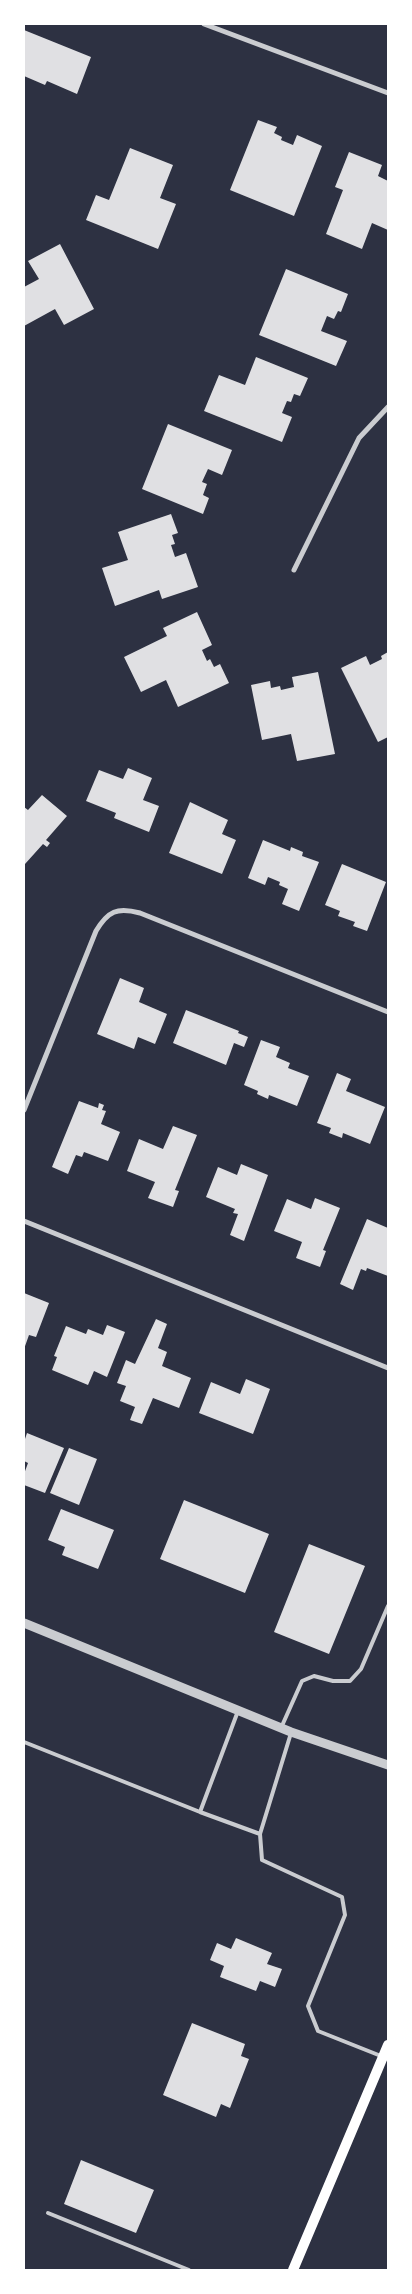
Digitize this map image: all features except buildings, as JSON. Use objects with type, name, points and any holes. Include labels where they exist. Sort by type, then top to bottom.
[{"type":"main road","points":[[293,2270],[388,2045]]},
{"type":"street","points":[[204,24],[388,94]]},
{"type":"street","points":[[294,570],[359,438],[388,407]]},
{"type":"street","points":[[24,1110],[96,931],[103,920],[113,912],[126,909],[140,913],[388,1012]]},
{"type":"street","points":[[24,1221],[388,1368]]},
{"type":"street","points":[[24,1623],[281,1728],[388,1765]]},
{"type":"lane","points":[[281,1728],[302,1681],[314,1676],[333,1681],[350,1681],[361,1669],[388,1606]]},
{"type":"lane","points":[[200,1812],[238,1711]]},
{"type":"lane","points":[[292,1732],[260,1834],[262,1860],[342,1897],[345,1915],[308,2006],[318,2031],[384,2057]]},
{"type":"lane","points":[[24,1742],[260,1834]]},
{"type":"lane","points":[[48,2213],[189,2270]]}]
